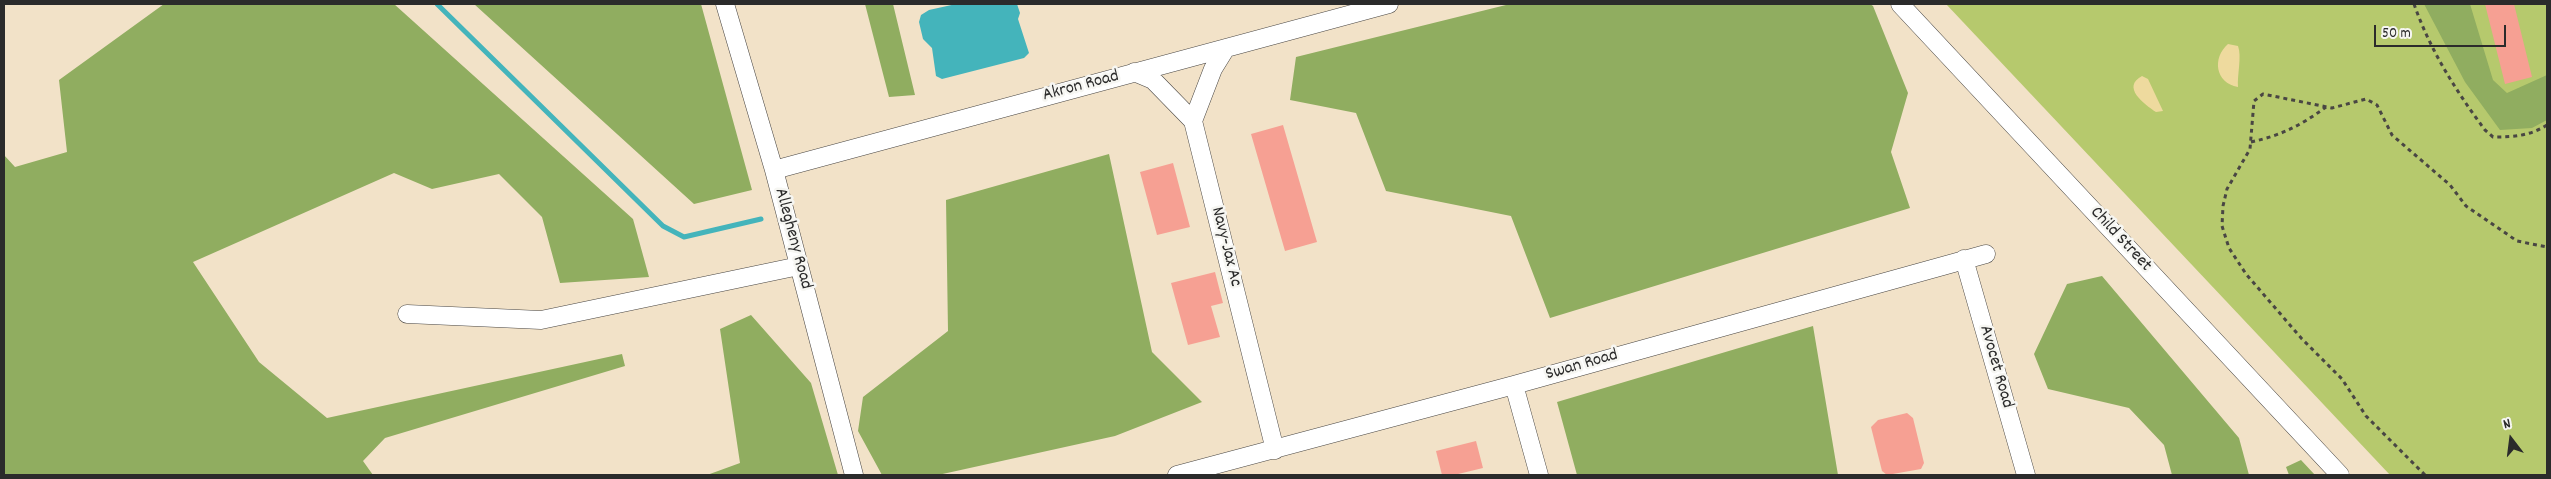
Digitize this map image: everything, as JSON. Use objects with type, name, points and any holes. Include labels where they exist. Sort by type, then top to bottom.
[{"type":"street","name":"Allegheny Road","points":[[725,4],[774,170],[854,475]]},
{"type":"street","name":"Akron Road","points":[[774,170],[1389,4]]},
{"type":"street","name":"Child Street","points":[[1900,4],[2340,475]]},
{"type":"street","points":[[1134,72],[1153,80],[1193,121],[1213,69],[1226,48]]},
{"type":"street","name":"Navy-Jax Ac","points":[[1193,121],[1275,450]]},
{"type":"street","name":"Swan Road","points":[[1177,475],[1514,385],[1986,254]]},
{"type":"street","name":"Avocet Road","points":[[1964,259],[2026,475]]},
{"type":"street","points":[[407,314],[541,320],[799,266]]},
{"type":"street","points":[[1514,385],[1539,475]]},
{"type":"path","points":[[2414,4],[2429,41],[2442,65],[2485,130],[2493,137],[2530,135],[2547,125]]},
{"type":"path","points":[[2425,475],[2366,416],[2342,379],[2302,339],[2246,274],[2229,248],[2222,226],[2223,206],[2226,189],[2250,149],[2251,111],[2254,101],[2262,94],[2332,108],[2366,100],[2377,105],[2392,135],[2450,185],[2466,206],[2517,241],[2547,247]]},
{"type":"path","points":[[2251,142],[2274,137],[2299,127],[2326,107]]},
{"type":"green space","points":[[164,4],[394,4],[633,219],[649,277],[560,283],[542,217],[499,174],[432,189],[394,173],[193,262],[259,362],[327,418],[622,354],[625,366],[385,438],[363,461],[373,475],[4,475],[4,155],[15,167],[67,152],[59,80]]},
{"type":"green space","points":[[474,4],[701,4],[752,190],[694,204]]},
{"type":"green space","points":[[865,4],[893,4],[915,95],[889,97]]},
{"type":"green space","points":[[1510,4],[1870,4],[1873,6],[1908,93],[1891,152],[1910,208],[1550,318],[1511,216],[1386,191],[1356,113],[1290,100],[1296,57]]},
{"type":"green space","points":[[1946,4],[2547,4],[2547,475],[2390,475]]},
{"type":"green space","points":[[2424,4],[2470,4],[2493,80],[2507,93],[2547,75],[2547,120],[2532,128],[2500,130],[2465,82]]},
{"type":"green space","points":[[1109,154],[1152,352],[1202,402],[1115,436],[938,475],[882,475],[858,431],[863,397],[948,331],[946,200]]},
{"type":"green space","points":[[2102,276],[2239,438],[2249,475],[2172,475],[2164,445],[2129,408],[2048,389],[2034,354],[2067,284]]},
{"type":"green space","points":[[751,315],[811,383],[838,475],[707,475],[740,463],[720,329]]},
{"type":"green space","points":[[1813,326],[1838,475],[1577,475],[1557,402]]},
{"type":"green space","points":[[2301,460],[2315,475],[2289,475],[2286,467]]},
{"type":"sand","points":[[2228,44],[2238,46],[2239,50],[2238,87],[2224,81],[2218,69],[2220,56]]},
{"type":"sand","points":[[2142,76],[2148,79],[2163,111],[2156,112],[2146,105],[2134,90],[2136,80]]},
{"type":"water","points":[[956,4],[1017,4],[1020,13],[1018,19],[1029,53],[1024,58],[942,79],[936,76],[932,48],[923,39],[919,22],[921,15],[929,10]]},
{"type":"building","points":[[2485,4],[2514,4],[2532,77],[2505,84]]},
{"type":"building","points":[[1283,125],[1317,242],[1285,251],[1251,134]]},
{"type":"building","points":[[1173,163],[1190,227],[1157,235],[1140,172]]},
{"type":"building","points":[[1215,272],[1223,303],[1211,306],[1220,337],[1188,345],[1171,283]]},
{"type":"building","points":[[1907,413],[1913,418],[1924,463],[1921,469],[1887,475],[1882,471],[1871,427],[1878,420]]},
{"type":"building","points":[[1476,441],[1483,468],[1454,475],[1442,475],[1436,451]]},
{"type":"waterway","points":[[437,4],[663,226],[684,237],[761,219]]}]
